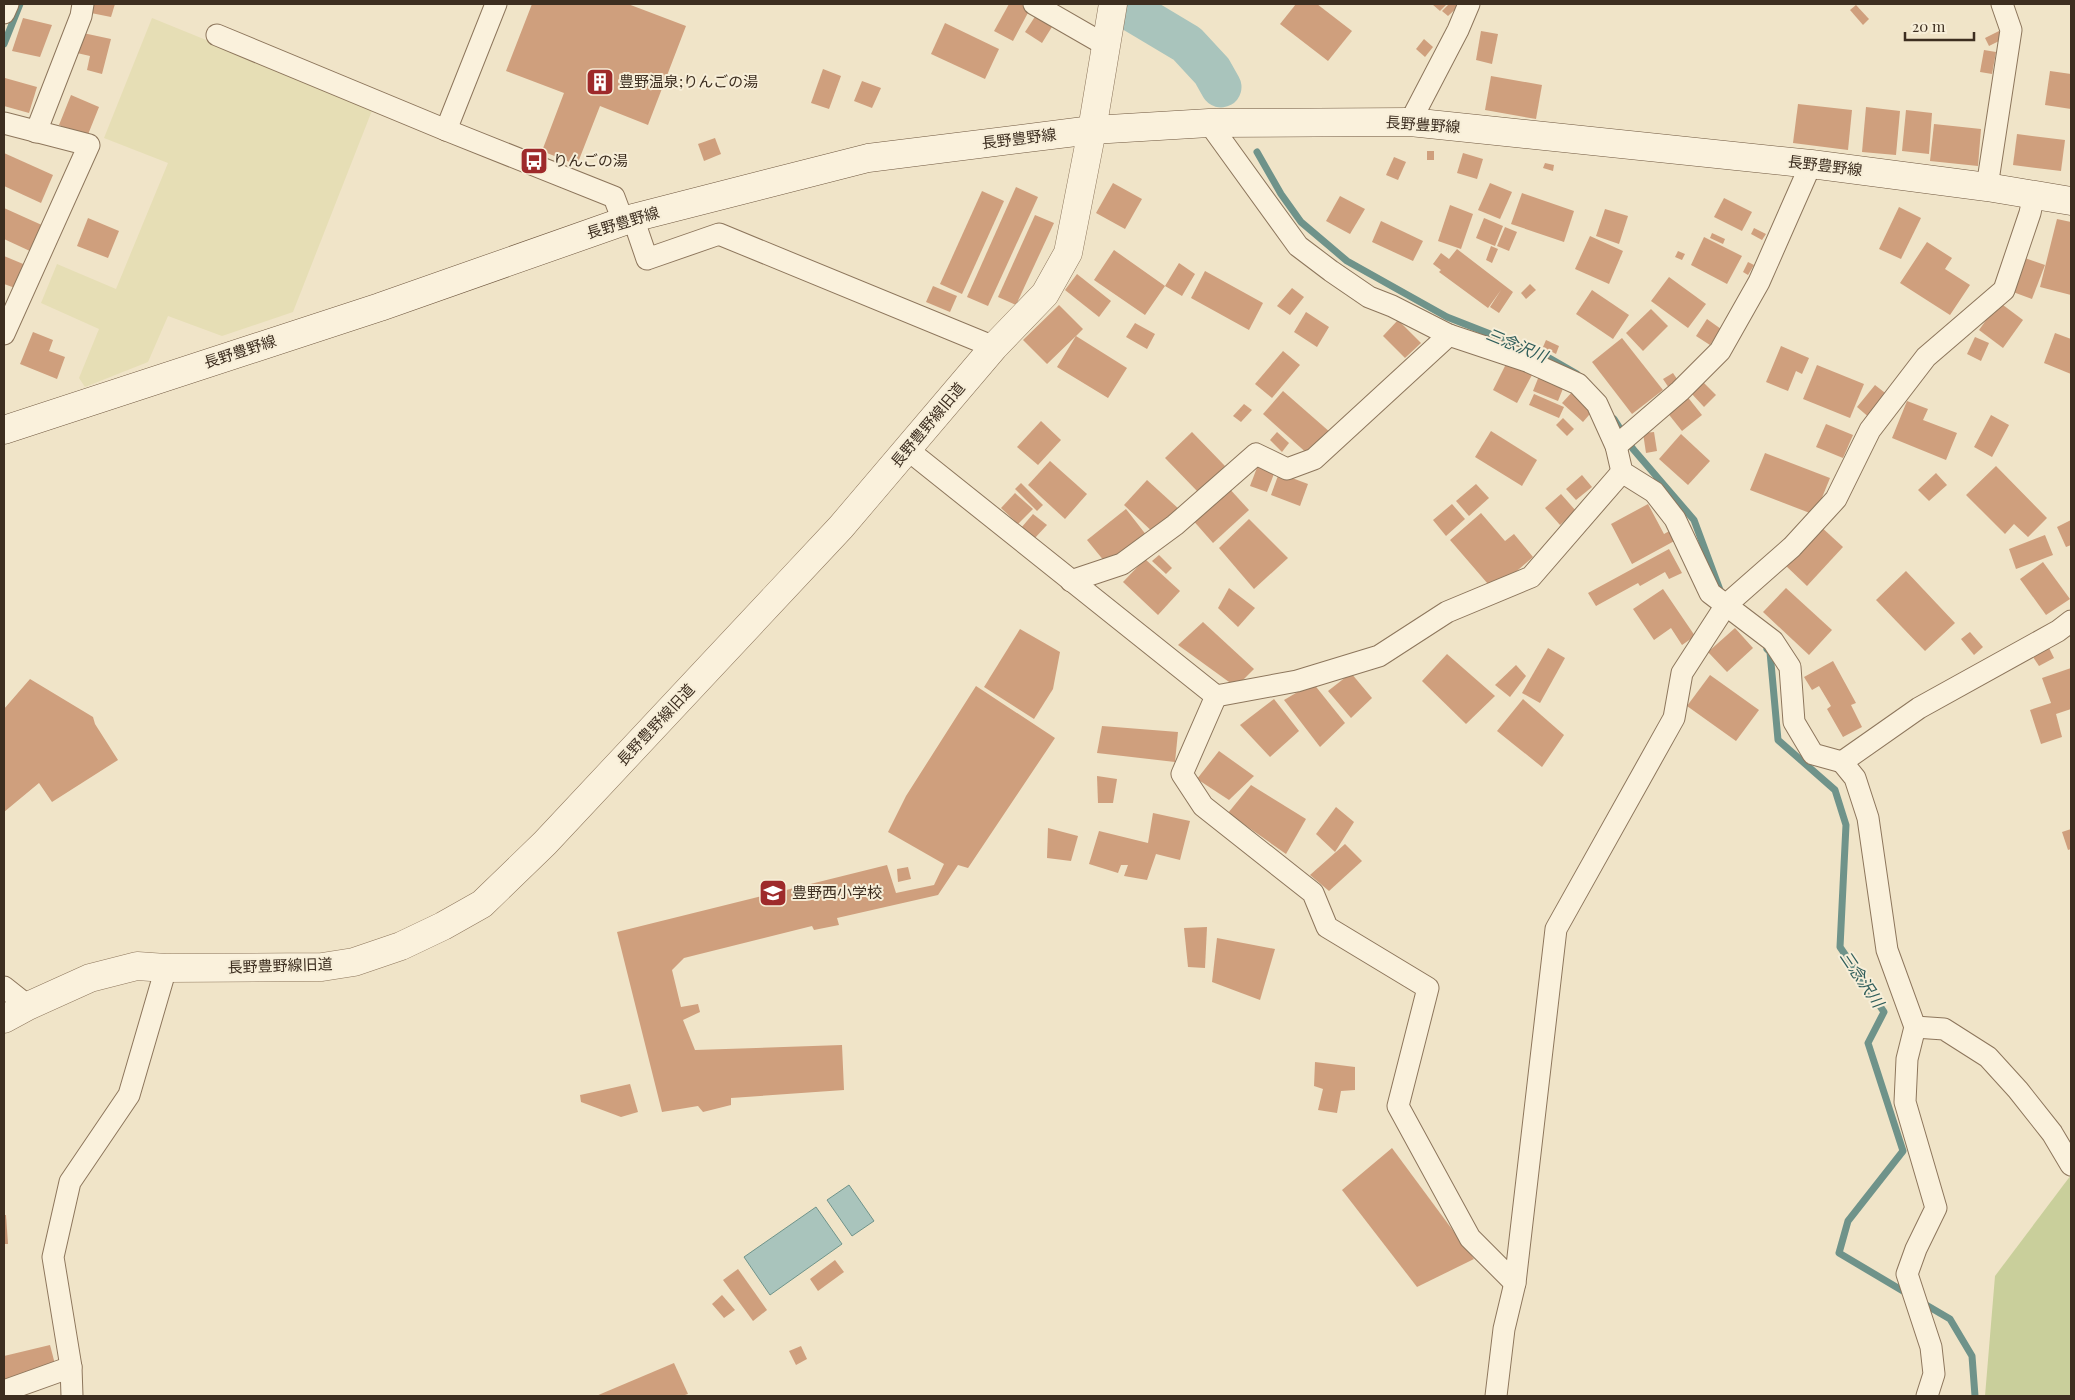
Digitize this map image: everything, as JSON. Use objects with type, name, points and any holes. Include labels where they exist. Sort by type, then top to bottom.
[{"type":"main road","name":"長野豊野線旧道","points":[[4,1019],[90,978],[137,966],[166,968],[322,967],[354,962],[401,946],[443,926],[482,904],[546,843],[840,527],[908,450],[994,347],[1046,294],[1068,252],[1110,26]]},
{"type":"main road","name":"長野豊野線","points":[[4,430],[389,304],[628,220],[868,158],[1092,130],[1209,123],[1410,122],[1811,164],[1987,187],[2071,201]]},
{"type":"street","points":[[36,132],[81,16],[83,4]]},
{"type":"street","points":[[446,130],[496,4]]},
{"type":"street","points":[[1034,4],[1110,26]]},
{"type":"street","points":[[1410,122],[1458,30],[1469,4]]},
{"type":"street","points":[[1987,187],[2011,30],[2002,4]]},
{"type":"street","points":[[217,35],[614,197],[628,220],[647,259],[718,234],[994,347]]},
{"type":"street","points":[[4,123],[89,145],[4,334]]},
{"type":"street","points":[[908,450],[1216,696],[1297,681],[1379,656],[1447,612],[1531,577],[1622,472],[1623,440],[1597,404],[1578,384],[1527,361],[1449,335],[1392,306],[1369,297],[1298,246],[1209,123]]},
{"type":"street","points":[[1623,440],[1680,391],[1720,351],[1759,282],[1811,164]]},
{"type":"street","points":[[1496,1396],[1504,1329],[1515,1283],[1556,929],[1674,718],[1682,673],[1726,605],[1792,547],[1836,499],[1870,430],[1926,357],[2004,290],[2030,213],[2034,194]]},
{"type":"street","points":[[1071,581],[1122,564],[1175,525],[1256,454],[1287,468],[1314,459],[1449,335]]},
{"type":"street","points":[[1622,472],[1654,492],[1675,519],[1710,594],[1773,641],[1790,666],[1794,722],[1813,754],[1842,762],[1855,778],[1868,818],[1887,950],[1915,1026],[1907,1059],[1905,1102],[1936,1208],[1916,1249],[1907,1274],[1931,1347],[1934,1374],[1928,1396]]},
{"type":"street","points":[[1842,762],[1919,708],[2058,631],[2071,621]]},
{"type":"street","points":[[1216,696],[1182,774],[1203,806],[1313,893],[1327,927],[1428,988],[1398,1106],[1470,1238],[1515,1283]]},
{"type":"street","points":[[72,1396],[71,1367],[53,1257],[70,1182],[129,1095],[166,968]]},
{"type":"street","points":[[4,987],[28,1006]]},
{"type":"street","points":[[1915,1026],[1944,1029],[1988,1057],[2018,1090],[2052,1133],[2071,1165]]},
{"type":"street","points":[[4,1391],[71,1367]]},
{"type":"shaded area","points":[[152,18],[373,108],[293,312],[222,336],[168,316],[148,362],[85,387],[79,378],[99,329],[41,303],[57,264],[116,289],[168,163],[104,138]]},
{"type":"green space","points":[[2071,1175],[2071,1396],[1985,1396],[1995,1276]]},
{"type":"water","points":[[849,1185],[874,1221],[852,1236],[827,1200]]},
{"type":"water","points":[[816,1207],[842,1244],[770,1295],[744,1257]]},
{"type":"building","points":[[92,4],[115,4],[111,17],[91,13]]},
{"type":"building","name":"豊野温泉;りんごの湯","points":[[532,4],[628,4],[686,26],[648,125],[600,106],[577,165],[542,151],[564,93],[506,71]]},
{"type":"building","points":[[1009,4],[1020,4],[1030,9],[1013,41],[994,31]]},
{"type":"building","points":[[1296,4],[1317,4],[1352,31],[1328,61],[1280,24]]},
{"type":"building","points":[[1432,4],[1447,4],[1440,11]]},
{"type":"building","points":[[1449,4],[1461,4],[1448,16],[1442,11]]},
{"type":"building","points":[[1856,5],[1869,19],[1863,25],[1850,10]]},
{"type":"building","points":[[1038,12],[1055,22],[1042,43],[1025,32]]},
{"type":"building","points":[[23,18],[52,25],[40,57],[12,51]]},
{"type":"building","points":[[945,23],[999,49],[985,79],[931,54]]},
{"type":"building","points":[[1481,31],[1498,34],[1492,64],[1476,60]]},
{"type":"building","points":[[1999,31],[2003,39],[1989,46],[1985,38]]},
{"type":"building","points":[[83,33],[111,39],[102,74],[87,70],[90,56],[77,53]]},
{"type":"building","points":[[1424,39],[1433,47],[1425,57],[1416,49]]},
{"type":"building","points":[[1984,50],[1996,52],[1992,74],[1980,72]]},
{"type":"building","points":[[823,69],[841,76],[829,109],[811,103]]},
{"type":"building","points":[[2050,71],[2071,74],[2071,109],[2045,105]]},
{"type":"building","points":[[1491,76],[1542,85],[1536,119],[1485,110]]},
{"type":"building","points":[[5,78],[37,87],[29,113],[4,106]]},
{"type":"building","points":[[862,81],[881,88],[872,108],[854,101]]},
{"type":"building","points":[[71,95],[99,107],[87,137],[59,125]]},
{"type":"building","points":[[1798,104],[1852,110],[1848,150],[1793,143]]},
{"type":"building","points":[[1866,107],[1900,111],[1896,155],[1862,152]]},
{"type":"building","points":[[1906,110],[1932,113],[1929,154],[1902,151]]},
{"type":"building","points":[[1934,124],[1981,129],[1978,166],[1930,161]]},
{"type":"building","points":[[2017,134],[2065,140],[2061,171],[2013,165]]},
{"type":"building","points":[[715,138],[721,154],[704,161],[698,144]]},
{"type":"building","points":[[1427,151],[1434,151],[1434,160],[1427,160]]},
{"type":"building","points":[[4,153],[53,175],[41,203],[4,186]]},
{"type":"building","points":[[1463,153],[1483,159],[1477,179],[1457,173]]},
{"type":"building","points":[[1394,157],[1406,162],[1398,180],[1386,175]]},
{"type":"building","points":[[1545,163],[1554,165],[1553,171],[1543,168]]},
{"type":"building","points":[[1113,183],[1142,199],[1125,229],[1096,213]]},
{"type":"building","points":[[1490,183],[1512,192],[1500,219],[1478,210]]},
{"type":"building","points":[[1016,187],[1038,197],[988,306],[967,297]]},
{"type":"building","points":[[982,191],[1004,201],[962,294],[940,284]]},
{"type":"building","points":[[1522,193],[1574,211],[1564,242],[1511,224]]},
{"type":"building","points":[[1340,196],[1365,209],[1350,234],[1326,221]]},
{"type":"building","points":[[1724,198],[1752,212],[1742,231],[1714,217]]},
{"type":"building","points":[[1450,205],[1473,214],[1461,249],[1438,241]]},
{"type":"building","points":[[1899,207],[1921,218],[1901,259],[1879,249]]},
{"type":"building","points":[[4,208],[44,226],[32,252],[4,239]]},
{"type":"building","points":[[1605,209],[1628,216],[1619,244],[1596,236]]},
{"type":"building","points":[[1035,215],[1054,223],[1016,305],[998,297]]},
{"type":"building","points":[[88,218],[119,231],[108,258],[77,246]]},
{"type":"building","points":[[1484,218],[1503,226],[1495,246],[1476,238]]},
{"type":"building","points":[[2057,219],[2071,222],[2071,295],[2040,287]]},
{"type":"building","points":[[1381,221],[1423,241],[1413,261],[1372,242]]},
{"type":"building","points":[[1505,227],[1517,232],[1509,251],[1497,246]]},
{"type":"building","points":[[1754,228],[1766,234],[1762,240],[1751,234]]},
{"type":"building","points":[[1712,233],[1725,239],[1723,244],[1710,238]]},
{"type":"building","points":[[1590,236],[1623,251],[1609,284],[1575,269]]},
{"type":"building","points":[[1704,237],[1742,256],[1727,284],[1691,265]]},
{"type":"building","points":[[1927,242],[1952,258],[1945,269],[1970,285],[1950,315],[1900,283]]},
{"type":"building","points":[[1491,246],[1498,249],[1492,263],[1486,260]]},
{"type":"building","points":[[1457,249],[1513,292],[1499,313],[1490,307],[1501,290],[1488,308],[1439,272],[1441,270],[1433,264],[1441,253],[1449,259]]},
{"type":"building","points":[[1114,250],[1165,286],[1145,315],[1094,280]]},
{"type":"building","points":[[1678,251],[1685,254],[1682,260],[1675,257]]},
{"type":"building","points":[[4,256],[28,266],[18,289],[4,284]]},
{"type":"building","points":[[2025,258],[2045,265],[2032,299],[2013,292]]},
{"type":"building","points":[[1748,262],[1754,265],[1748,275],[1743,272]]},
{"type":"building","points":[[1179,263],[1195,274],[1182,296],[1165,286]]},
{"type":"building","points":[[1205,271],[1263,303],[1249,330],[1191,298]]},
{"type":"building","points":[[1077,274],[1111,301],[1099,317],[1065,290]]},
{"type":"building","points":[[1669,277],[1706,304],[1688,328],[1651,301]]},
{"type":"building","points":[[1530,284],[1536,290],[1526,299],[1521,293]]},
{"type":"building","points":[[933,286],[957,296],[950,312],[926,302]]},
{"type":"building","points":[[1292,288],[1304,297],[1290,315],[1277,306]]},
{"type":"building","points":[[1592,290],[1629,315],[1613,339],[1576,314]]},
{"type":"building","points":[[1999,302],[2023,320],[2003,348],[1979,330]]},
{"type":"building","points":[[1059,305],[1083,329],[1047,364],[1023,340]]},
{"type":"building","points":[[1651,309],[1668,326],[1643,351],[1626,333]]},
{"type":"building","points":[[1306,312],[1329,327],[1317,347],[1294,332]]},
{"type":"building","points":[[1707,319],[1721,329],[1710,345],[1696,336]]},
{"type":"building","points":[[1398,320],[1421,343],[1405,358],[1383,336]]},
{"type":"building","points":[[1135,323],[1155,334],[1147,349],[1126,337]]},
{"type":"building","points":[[33,332],[53,340],[49,351],[65,357],[57,379],[20,364]]},
{"type":"building","points":[[2055,333],[2071,339],[2071,374],[2044,363]]},
{"type":"building","points":[[1076,336],[1127,368],[1108,398],[1057,367]]},
{"type":"building","points":[[1975,337],[1989,343],[1981,361],[1967,354]]},
{"type":"building","points":[[1622,338],[1663,390],[1632,414],[1592,362]]},
{"type":"building","points":[[1546,340],[1559,346],[1556,354],[1543,347]]},
{"type":"building","points":[[1781,346],[1809,358],[1802,374],[1796,371],[1788,391],[1766,382]]},
{"type":"building","points":[[1283,351],[1300,365],[1272,398],[1255,384]]},
{"type":"building","points":[[1507,362],[1532,375],[1517,403],[1493,390]]},
{"type":"building","points":[[1817,365],[1864,384],[1850,418],[1803,399]]},
{"type":"building","points":[[1673,373],[1679,382],[1669,388],[1663,379]]},
{"type":"building","points":[[1539,376],[1564,386],[1558,401],[1533,391]]},
{"type":"building","points":[[1703,382],[1716,395],[1704,407],[1691,393]]},
{"type":"building","points":[[1875,385],[1889,396],[1871,419],[1857,407]]},
{"type":"building","points":[[1574,390],[1595,408],[1583,422],[1562,403]]},
{"type":"building","points":[[1283,391],[1331,433],[1310,456],[1263,414]]},
{"type":"building","points":[[1534,394],[1564,407],[1559,418],[1529,405]]},
{"type":"building","points":[[1686,395],[1702,415],[1682,431],[1666,411]]},
{"type":"building","points":[[1907,401],[1928,409],[1923,420],[1957,433],[1946,460],[1892,438]]},
{"type":"building","points":[[1244,404],[1252,410],[1241,422],[1233,416]]},
{"type":"building","points":[[1991,415],[2009,425],[1992,457],[1974,447]]},
{"type":"building","points":[[1563,418],[1574,429],[1567,436],[1556,425]]},
{"type":"building","points":[[1041,421],[1061,440],[1038,465],[1017,447]]},
{"type":"building","points":[[1826,424],[1853,435],[1843,458],[1816,447]]},
{"type":"building","points":[[1491,431],[1537,460],[1522,486],[1475,457]]},
{"type":"building","points":[[1192,432],[1225,466],[1198,492],[1165,458]]},
{"type":"building","points":[[1277,432],[1289,443],[1282,452],[1270,440]]},
{"type":"building","points":[[1654,432],[1657,451],[1646,453],[1643,433]]},
{"type":"building","points":[[1681,434],[1710,461],[1688,485],[1659,459]]},
{"type":"building","points":[[1765,453],[1830,478],[1815,515],[1750,490]]},
{"type":"building","points":[[1050,461],[1087,494],[1065,519],[1028,485]]},
{"type":"building","points":[[1258,465],[1275,471],[1267,492],[1250,486]]},
{"type":"building","points":[[1996,466],[2047,518],[2028,537],[2014,524],[2005,534],[1966,495]]},
{"type":"building","points":[[1279,473],[1308,484],[1300,506],[1271,495]]},
{"type":"building","points":[[1936,473],[1947,485],[1929,501],[1918,490]]},
{"type":"building","points":[[1582,475],[1592,487],[1576,500],[1566,489]]},
{"type":"building","points":[[1147,480],[1180,510],[1156,535],[1124,505]]},
{"type":"building","points":[[1021,483],[1043,505],[1037,511],[1015,489]]},
{"type":"building","points":[[1476,484],[1489,498],[1469,516],[1456,501]]},
{"type":"building","points":[[1227,486],[1249,510],[1213,543],[1191,518]]},
{"type":"building","points":[[1015,493],[1033,509],[1018,524],[1001,508]]},
{"type":"building","points":[[1561,494],[1576,511],[1560,525],[1545,508]]},
{"type":"building","points":[[1452,504],[1465,519],[1446,536],[1433,520]]},
{"type":"building","points":[[1648,504],[1664,534],[1673,529],[1678,539],[1632,564],[1611,524]]},
{"type":"building","points":[[1126,509],[1147,536],[1109,567],[1087,540]]},
{"type":"building","points":[[1481,513],[1505,541],[1514,534],[1533,557],[1494,591],[1450,540]]},
{"type":"building","points":[[1033,514],[1047,525],[1034,539],[1021,528]]},
{"type":"building","points":[[1249,519],[1288,558],[1254,589],[1219,548]]},
{"type":"building","points":[[2071,520],[2071,545],[2066,547],[2057,527]]},
{"type":"building","points":[[1819,525],[1843,547],[1807,586],[1784,564]]},
{"type":"building","points":[[2045,535],[2053,555],[2016,569],[2009,549]]},
{"type":"building","points":[[1669,549],[1682,573],[1669,579],[1665,572],[1640,586],[1638,583],[1596,606],[1588,593]]},
{"type":"building","points":[[1159,555],[1172,568],[1166,574],[1152,561]]},
{"type":"building","points":[[1145,559],[1180,591],[1158,615],[1123,582]]},
{"type":"building","points":[[2043,562],[2070,599],[2046,615],[2020,579]]},
{"type":"building","points":[[1906,571],[1955,623],[1925,651],[1876,600]]},
{"type":"building","points":[[1229,588],[1255,608],[1238,627],[1218,608]]},
{"type":"building","points":[[1786,588],[1832,630],[1809,655],[1763,612]]},
{"type":"building","points":[[1663,589],[1695,636],[1682,645],[1671,628],[1654,640],[1633,609]]},
{"type":"building","points":[[1203,622],[1254,669],[1236,687],[1178,645]]},
{"type":"building","points":[[1735,628],[1753,648],[1727,672],[1708,652]]},
{"type":"building","points":[[1020,629],[1060,652],[1053,689],[1034,719],[984,687]]},
{"type":"building","points":[[1970,632],[1983,647],[1974,655],[1961,639]]},
{"type":"building","points":[[1548,648],[1565,658],[1540,703],[1522,693]]},
{"type":"building","points":[[2049,648],[2054,658],[2039,666],[2033,657]]},
{"type":"building","points":[[1447,654],[1495,696],[1466,724],[1422,681]]},
{"type":"building","points":[[1833,661],[1856,703],[1851,705],[1862,727],[1843,737],[1827,709],[1831,706],[1819,686],[1812,690],[1804,677]]},
{"type":"building","points":[[1516,665],[1526,676],[1510,697],[1495,685]]},
{"type":"building","points":[[2071,668],[2071,709],[2056,714],[2062,737],[2041,744],[2030,710],[2051,703],[2042,678]]},
{"type":"building","points":[[1351,673],[1372,698],[1351,718],[1328,691]]},
{"type":"building","points":[[1710,675],[1759,710],[1736,741],[1687,706]]},
{"type":"building","points":[[30,679],[93,717],[95,724],[118,760],[52,802],[39,783],[4,812],[4,709]]},
{"type":"building","points":[[1313,683],[1345,723],[1320,747],[1284,700]]},
{"type":"building","points":[[976,686],[1055,738],[968,868],[958,865],[938,895],[837,918],[839,925],[814,930],[812,926],[684,958],[672,970],[681,1007],[698,1004],[700,1012],[683,1020],[695,1050],[842,1045],[844,1090],[731,1098],[731,1105],[703,1112],[698,1106],[662,1112],[617,932],[887,865],[896,893],[934,885],[944,864],[888,832],[906,796]]},
{"type":"building","points":[[1274,699],[1299,731],[1270,757],[1240,725]]},
{"type":"building","points":[[1523,699],[1564,735],[1542,767],[1497,731]]},
{"type":"building","points":[[1102,726],[1178,732],[1175,762],[1097,753]]},
{"type":"building","points":[[1219,751],[1254,776],[1229,800],[1197,779]]},
{"type":"building","points":[[1097,776],[1117,779],[1113,803],[1098,803]]},
{"type":"building","points":[[1251,785],[1306,819],[1286,854],[1228,813]]},
{"type":"building","points":[[1336,807],[1354,822],[1335,852],[1316,834]]},
{"type":"building","points":[[1153,813],[1190,821],[1180,860],[1156,854],[1147,880],[1124,876],[1128,865],[1121,865],[1118,873],[1089,864],[1099,831],[1148,843]]},
{"type":"building","points":[[1048,828],[1078,836],[1071,861],[1047,858]]},
{"type":"building","points":[[2071,829],[2071,849],[2068,850],[2062,832]]},
{"type":"building","points":[[1345,844],[1362,861],[1329,891],[1310,875]]},
{"type":"building","points":[[908,867],[911,879],[898,882],[897,869]]},
{"type":"building","points":[[1207,927],[1205,968],[1188,967],[1184,928]]},
{"type":"building","points":[[1217,938],[1275,949],[1260,1000],[1212,982]]},
{"type":"building","points":[[1315,1062],[1355,1067],[1355,1090],[1341,1091],[1337,1113],[1318,1110],[1323,1089],[1314,1086]]},
{"type":"building","points":[[630,1084],[638,1112],[621,1117],[581,1102],[580,1095]]},
{"type":"building","points":[[1392,1148],[1474,1259],[1417,1287],[1342,1190]]},
{"type":"building","points":[[4,1215],[6,1215],[8,1244],[4,1244]]},
{"type":"building","points":[[835,1260],[844,1272],[818,1291],[810,1279]]},
{"type":"building","points":[[738,1269],[767,1310],[753,1321],[723,1280]]},
{"type":"building","points":[[722,1295],[735,1310],[724,1318],[712,1304]]},
{"type":"building","points":[[50,1345],[56,1368],[5,1380],[4,1356]]},
{"type":"building","points":[[801,1346],[807,1359],[796,1365],[789,1351]]},
{"type":"building","points":[[674,1363],[688,1394],[682,1396],[596,1396]]},
{"type":"waterway","points":[[4,44],[20,4]]},
{"type":"waterway","name":"三念沢川","points":[[1120,4],[1187,44],[1212,71],[1221,87]]},
{"type":"waterway","name":"三念沢川","points":[[1257,152],[1281,194],[1301,222],[1347,261],[1447,317],[1544,355],[1577,374]]},
{"type":"waterway","name":"三念沢川","points":[[1614,419],[1633,449],[1694,520],[1720,590]]},
{"type":"waterway","name":"三念沢川","points":[[1767,649],[1770,652],[1778,740],[1835,790],[1846,825],[1840,947],[1884,1012],[1868,1043],[1903,1151],[1848,1221],[1839,1253],[1908,1294]]},
{"type":"waterway","name":"三念沢川","points":[[1921,1302],[1950,1319],[1972,1356],[1975,1396]]},
{"type":"place","name":"豊野温泉;りんごの湯","points":[[600,82]]},
{"type":"place","name":"りんごの湯","points":[[534,161]]},
{"type":"place","name":"豊野西小学校","points":[[773,893]]}]
